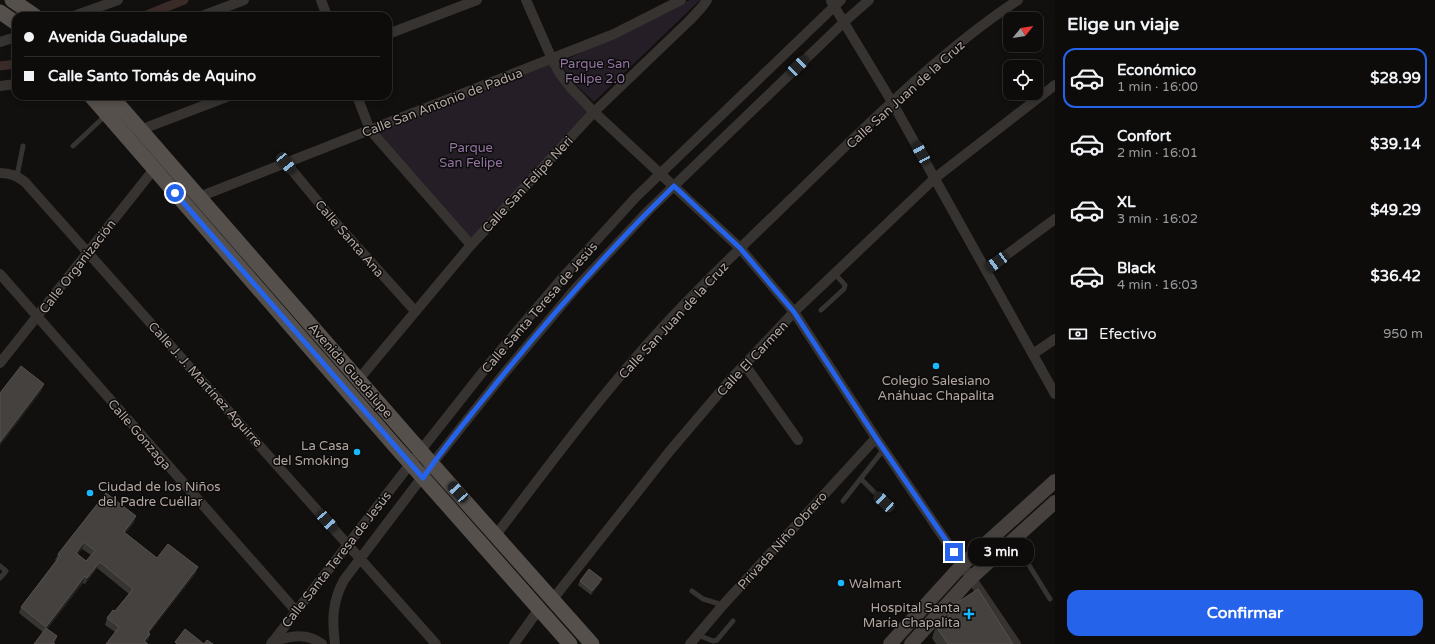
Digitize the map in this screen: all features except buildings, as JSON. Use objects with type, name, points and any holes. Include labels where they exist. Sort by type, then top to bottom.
[{"type":"main road","points":[[12,0],[29,12]]},
{"type":"main road","points":[[0,12],[12,20]]},
{"type":"main road","name":"Avenida Guadalupe","points":[[95,100],[423,478],[570,644]]},
{"type":"main road","name":"Avenida Guadalupe","points":[[114,100],[432,464],[592,644]]},
{"type":"main road","points":[[890,644],[962,565],[1055,481]]},
{"type":"main road","points":[[914,643],[971,578],[1055,502]]},
{"type":"street","points":[[85,12],[118,0]]},
{"type":"street","points":[[212,12],[244,0]]},
{"type":"street","points":[[321,0],[326,12]]},
{"type":"street","points":[[392,32],[477,0]]},
{"type":"street","points":[[526,0],[552,59],[560,74],[570,87],[594,112],[740,248],[794,312],[876,438],[1016,644]]},
{"type":"street","name":"Calle San Antonio de Padua","points":[[199,197],[614,34],[681,0]]},
{"type":"street","name":"Calle San Felipe Neri","points":[[359,379],[471,245],[594,112],[690,20],[707,0]]},
{"type":"street","name":"Calle Santa Teresa de Jesús","points":[[335,644],[333,626],[335,600],[344,580],[423,478],[432,464],[502,376],[576,288],[648,211],[844,22],[869,0]]},
{"type":"street","name":"Calle San Juan de la Cruz","points":[[496,535],[613,384],[673,316],[740,248],[892,102],[947,54],[1018,0]]},
{"type":"street","points":[[835,2],[844,22],[892,102],[1055,394]]},
{"type":"street","name":"Calle Santa Teresa de Jesús","points":[[271,643],[410,463],[489,364],[564,276],[636,197],[835,2]]},
{"type":"street","points":[[0,42],[12,38]]},
{"type":"street","points":[[0,86],[12,84]]},
{"type":"street","name":"Calle El Carmen","points":[[553,599],[669,452],[745,365],[794,312],[935,178],[1054,86]]},
{"type":"street","points":[[140,130],[219,100]]},
{"type":"street","points":[[359,100],[370,130],[471,245]]},
{"type":"street","name":"Calle Santa Ana","points":[[286,163],[334,221],[415,311]]},
{"type":"street","name":"Calle Organización","points":[[0,363],[154,169]]},
{"type":"street","points":[[0,173],[9,173],[17,176]]},
{"type":"street","name":"Calle J. J. Martínez Aguirre","points":[[17,176],[25,182],[88,252],[436,644]]},
{"type":"street","points":[[986,270],[1055,219]]},
{"type":"street","name":"Calle Gonzaga","points":[[0,274],[296,611]]},
{"type":"street","points":[[1033,354],[1055,339]]},
{"type":"street","points":[[745,365],[798,440]]},
{"type":"street","name":"Privada Niño Obrero","points":[[690,644],[723,605],[876,438]]},
{"type":"street","points":[[514,644],[539,609]]},
{"type":"street","points":[[905,627],[914,643]]},
{"type":"street","points":[[271,643],[294,636],[313,638],[322,644]]},
{"type":"lane","points":[[73,146],[107,114]]},
{"type":"lane","points":[[17,176],[23,146]]},
{"type":"lane","points":[[821,310],[844,289],[845,286],[835,274]]},
{"type":"lane","points":[[843,502],[884,449]]},
{"type":"lane","points":[[861,479],[884,502]]},
{"type":"lane","points":[[1014,540],[1050,599]]},
{"type":"lane","points":[[0,566],[6,571],[0,578]]},
{"type":"lane","points":[[692,591],[703,599],[723,605]]},
{"type":"lane","points":[[698,635],[713,641],[717,640],[733,621]]},
{"type":"green space","name":"Parque San Felipe 2.0","points":[[690,0],[700,0],[594,102],[577,86],[559,63]]},
{"type":"green space","name":"Parque San Felipe","points":[[552,63],[590,112],[470,240],[372,130]]},
{"type":"waterway","points":[[154,12],[184,0]]},
{"type":"waterway","points":[[0,66],[12,64]]},
{"type":"place","name":"Colegio Salesiano Anáhuac Chapalita","points":[[936,366]]},
{"type":"place","name":"La Casa del Smoking","points":[[357,452]]},
{"type":"place","name":"Ciudad de los Niños del Padre Cuéllar","points":[[90,493]]},
{"type":"place","name":"Walmart","points":[[841,583]]},
{"type":"place","name":"Hospital Santa María Chapalita","points":[[969,614]]},
{"type":"route","points":[[175,193],[423,478],[432,464],[502,376],[576,288],[648,211],[674,186],[740,248],[794,312],[876,438],[954,552]]}]
